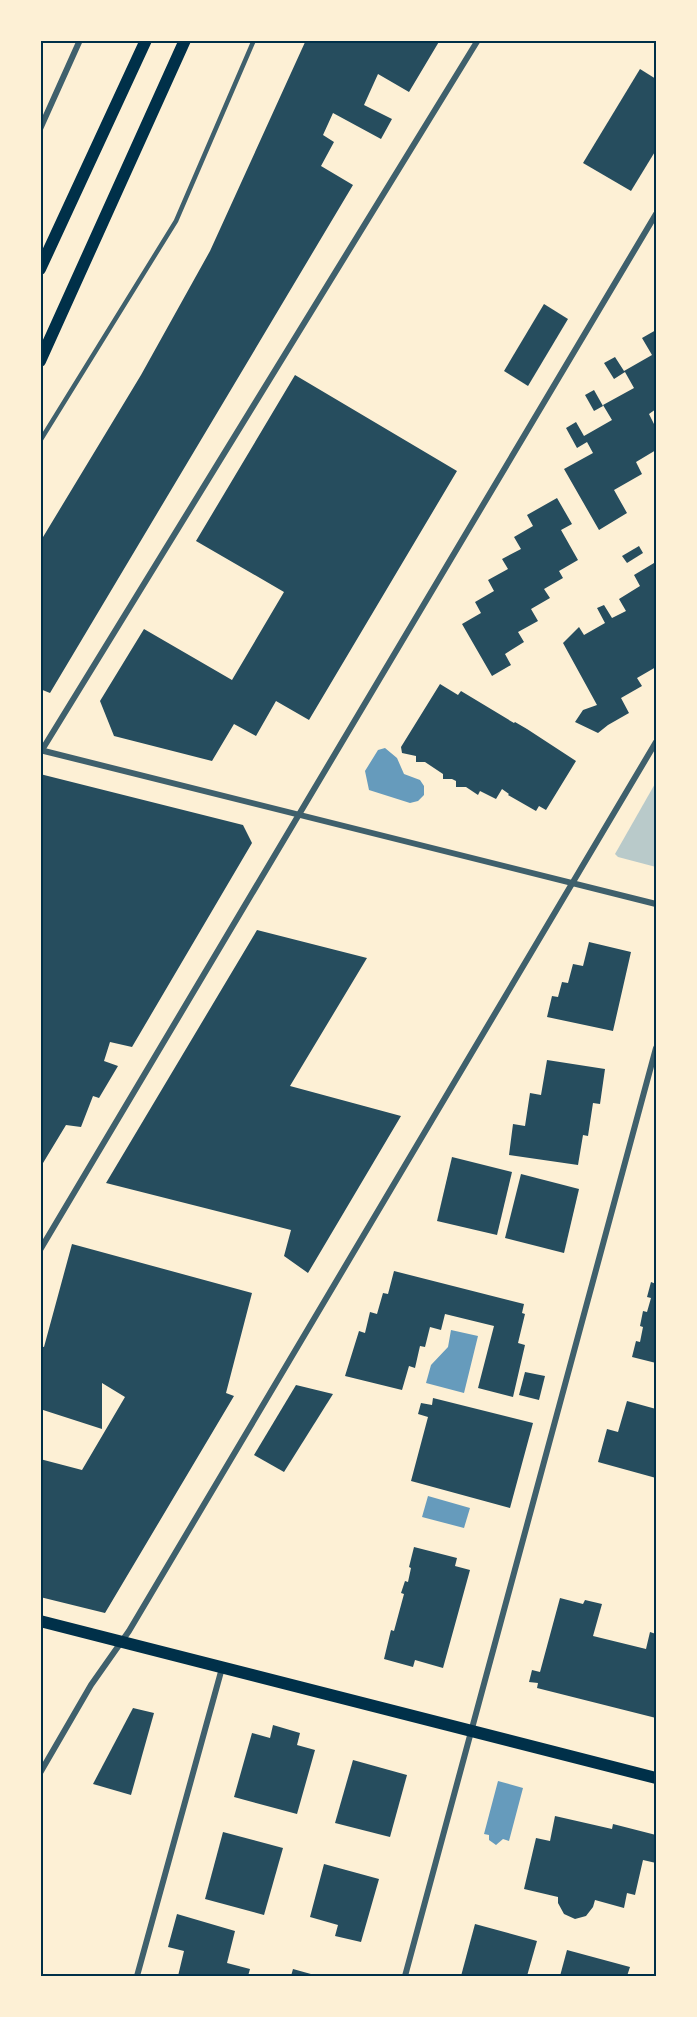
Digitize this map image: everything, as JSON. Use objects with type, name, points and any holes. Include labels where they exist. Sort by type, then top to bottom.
[{"type":"main road","points":[[40,269],[146,40]]},
{"type":"main road","points":[[40,361],[185,40]]},
{"type":"main road","points":[[40,1621],[657,1778]]},
{"type":"street","points":[[40,129],[80,40]]},
{"type":"street","points":[[478,40],[41,750],[657,904]]},
{"type":"street","points":[[40,1250],[657,214]]},
{"type":"street","points":[[40,1773],[91,1685],[122,1642],[657,742]]},
{"type":"street","points":[[405,1977],[657,1048]]},
{"type":"street","points":[[137,1977],[222,1667]]},
{"type":"lane","points":[[40,441],[176,221],[254,40]]},
{"type":"shaded area","points":[[656,782],[656,867],[618,857],[615,854]]},
{"type":"water","points":[[385,748],[397,758],[404,774],[420,780],[424,786],[424,795],[418,801],[410,803],[369,790],[365,771],[378,750]]},
{"type":"water","points":[[451,1330],[478,1336],[464,1393],[426,1383],[431,1365],[448,1347]]},
{"type":"water","points":[[428,1496],[470,1508],[464,1528],[422,1517]]},
{"type":"water","points":[[498,1781],[523,1788],[509,1841],[503,1839],[496,1845],[489,1840],[489,1835],[484,1834]]},
{"type":"building","points":[[306,40],[440,40],[409,92],[378,74],[364,105],[392,119],[381,139],[333,113],[323,135],[334,142],[321,166],[353,185],[50,693],[40,689],[40,542],[141,375],[210,251]]},
{"type":"building","points":[[640,69],[656,79],[656,150],[631,191],[583,163]]},
{"type":"building","points":[[544,304],[568,319],[528,386],[504,371]]},
{"type":"building","points":[[656,330],[656,409],[649,414],[656,428],[656,450],[636,462],[642,474],[614,490],[627,513],[599,530],[564,469],[593,453],[587,442],[577,448],[566,428],[576,422],[584,436],[612,420],[603,405],[634,388],[625,372],[614,379],[604,363],[615,357],[624,371],[652,355],[642,338]]},
{"type":"building","points":[[295,375],[457,471],[309,720],[276,701],[256,736],[234,724],[212,761],[114,736],[100,701],[144,629],[232,680],[284,592],[196,541]]},
{"type":"building","points":[[594,390],[603,406],[594,411],[585,395]]},
{"type":"building","points":[[557,498],[572,524],[561,530],[578,560],[559,571],[563,578],[544,589],[550,598],[531,609],[538,621],[518,632],[524,642],[505,654],[511,665],[492,676],[462,624],[481,613],[475,602],[494,591],[488,580],[508,569],[502,559],[521,549],[514,537],[533,526],[527,515]]},
{"type":"building","points":[[639,546],[643,553],[627,563],[622,556]]},
{"type":"building","points":[[654,563],[656,567],[656,667],[637,678],[642,686],[621,698],[629,713],[598,733],[575,722],[583,710],[597,705],[563,643],[579,627],[584,635],[605,623],[597,608],[604,605],[612,618],[626,611],[619,599],[640,586],[634,575]]},
{"type":"building","points":[[440,684],[458,695],[461,691],[527,729],[576,761],[546,810],[539,806],[536,811],[502,789],[496,799],[480,791],[478,795],[466,787],[456,787],[456,781],[443,779],[443,774],[425,762],[416,762],[416,756],[402,753],[401,747]]},
{"type":"building","points":[[40,774],[243,825],[252,843],[132,1047],[110,1042],[104,1061],[118,1066],[99,1098],[93,1096],[81,1127],[66,1125],[40,1168]]},
{"type":"building","points":[[257,930],[367,958],[290,1086],[401,1116],[308,1273],[284,1256],[291,1230],[106,1183]]},
{"type":"building","points":[[589,942],[631,952],[613,1031],[547,1017],[552,996],[558,997],[562,982],[568,983],[573,964],[583,966]]},
{"type":"building","points":[[547,1060],[605,1069],[600,1104],[593,1103],[588,1136],[583,1135],[578,1165],[509,1155],[513,1124],[525,1126],[530,1093],[541,1095]]},
{"type":"building","points":[[452,1157],[512,1172],[497,1235],[437,1221]]},
{"type":"building","points":[[521,1174],[579,1189],[564,1253],[505,1238]]},
{"type":"building","points":[[72,1244],[252,1293],[226,1393],[234,1396],[105,1613],[40,1597],[40,1459],[82,1470],[125,1397],[102,1383],[102,1429],[40,1409],[40,1346],[44,1347]]},
{"type":"building","points":[[394,1271],[524,1304],[522,1313],[525,1314],[518,1343],[525,1345],[513,1397],[478,1388],[494,1326],[445,1314],[441,1330],[430,1327],[425,1347],[420,1346],[415,1368],[409,1366],[402,1390],[345,1376],[359,1331],[365,1333],[370,1312],[377,1314],[383,1293],[388,1294]]},
{"type":"building","points":[[651,1282],[656,1284],[656,1363],[632,1357],[636,1341],[640,1342],[643,1311],[647,1312],[651,1298],[647,1297]]},
{"type":"building","points":[[525,1372],[545,1376],[539,1400],[519,1395]]},
{"type":"building","points":[[296,1385],[333,1394],[284,1472],[254,1455]]},
{"type":"building","points":[[433,1398],[533,1423],[510,1508],[411,1481],[428,1417],[418,1414],[421,1403],[432,1405]]},
{"type":"building","points":[[627,1401],[656,1409],[656,1478],[598,1462],[607,1429],[618,1432]]},
{"type":"building","points":[[414,1547],[457,1558],[455,1566],[470,1570],[443,1668],[415,1660],[413,1667],[384,1659],[391,1630],[394,1631],[404,1594],[401,1593],[405,1581],[408,1582]]},
{"type":"building","points":[[560,1598],[583,1604],[585,1600],[602,1604],[593,1636],[646,1649],[650,1632],[656,1634],[656,1718],[537,1688],[538,1683],[529,1682],[532,1670],[540,1672]]},
{"type":"building","points":[[133,1708],[154,1713],[131,1795],[93,1784]]},
{"type":"building","points":[[273,1725],[300,1733],[297,1745],[315,1750],[297,1814],[234,1797],[252,1733],[270,1738]]},
{"type":"building","points":[[353,1760],[407,1775],[390,1837],[335,1823]]},
{"type":"building","points":[[555,1816],[612,1829],[613,1824],[656,1835],[656,1863],[643,1860],[635,1895],[627,1893],[624,1908],[595,1900],[586,1916],[575,1919],[564,1914],[558,1903],[558,1897],[524,1889],[536,1838],[550,1841]]},
{"type":"building","points":[[223,1832],[283,1848],[264,1915],[205,1899]]},
{"type":"building","points":[[324,1864],[379,1879],[361,1942],[335,1936],[338,1925],[310,1917]]},
{"type":"building","points":[[177,1914],[235,1931],[227,1963],[250,1969],[248,1976],[178,1976],[184,1951],[168,1947]]},
{"type":"building","points":[[475,1924],[537,1941],[527,1976],[461,1976]]},
{"type":"building","points":[[567,1950],[630,1967],[627,1976],[560,1976]]},
{"type":"building","points":[[293,1969],[318,1976],[291,1976]]}]
